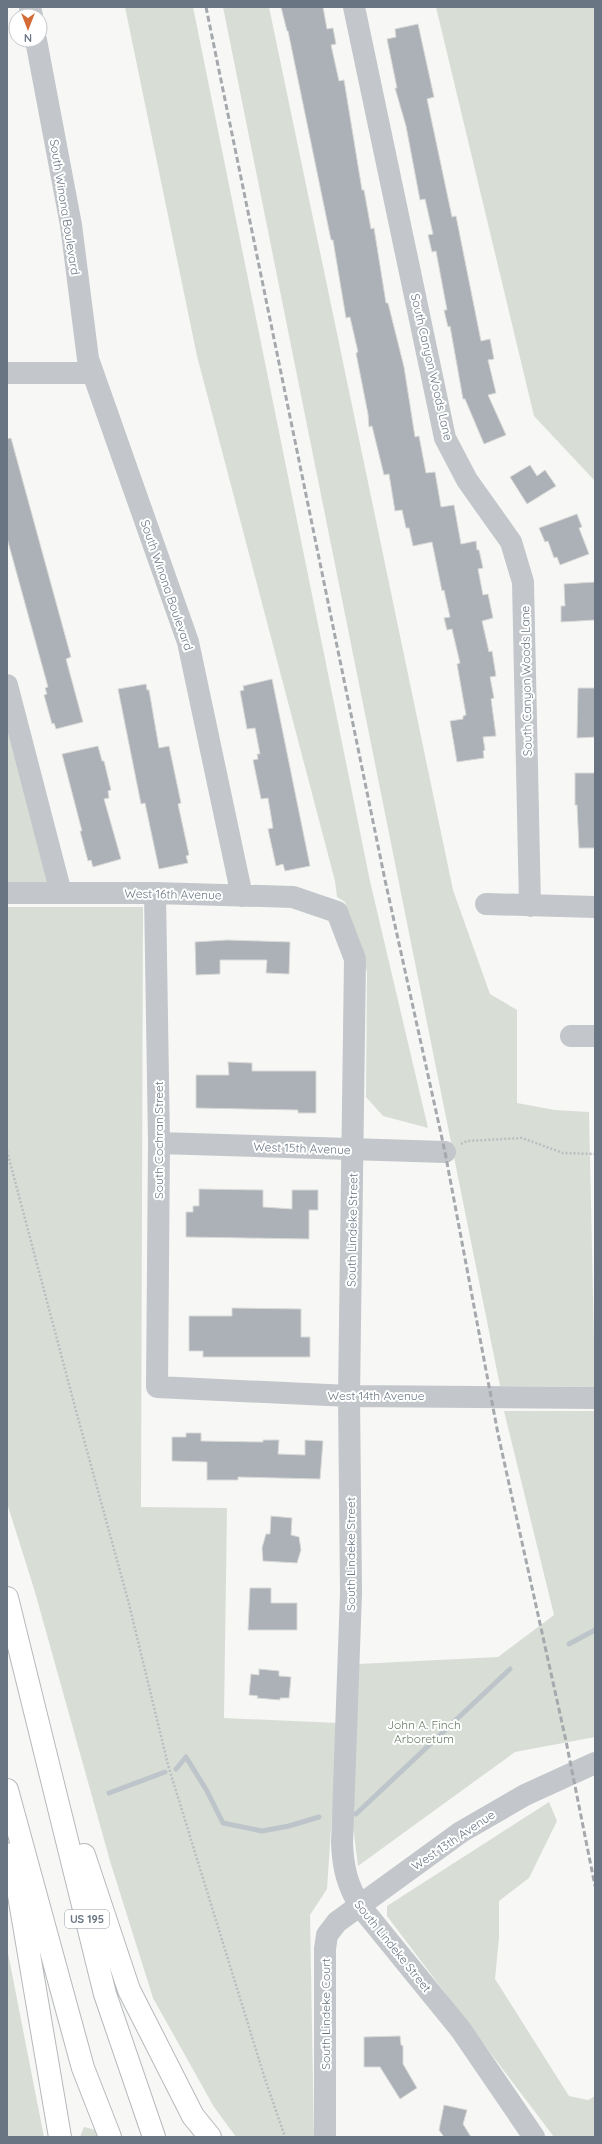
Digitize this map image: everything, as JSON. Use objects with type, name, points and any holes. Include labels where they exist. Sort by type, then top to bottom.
[{"type":"highway","name":"US 195","points":[[7,1598],[33,1698],[105,1994],[154,2137]]},
{"type":"highway","points":[[33,1698],[128,1990],[194,2116],[210,2137]]},
{"type":"highway","points":[[7,1790],[83,2068],[110,2137]]},
{"type":"highway","points":[[7,1827],[60,2137]]},
{"type":"street","name":"South Canyon Woods Lane","points":[[354,7],[445,438],[467,480],[511,542],[523,582],[530,906]]},
{"type":"street","name":"South Winona Boulevard","points":[[38,48],[71,225],[84,337],[93,373],[188,642],[242,896]]},
{"type":"street","points":[[7,373],[93,373]]},
{"type":"street","points":[[7,685],[61,893]]},
{"type":"street","name":"West 16th Avenue","points":[[7,893],[155,893],[293,897],[337,912]]},
{"type":"street","name":"South Cochran Street","points":[[155,893],[159,1143],[158,1387]]},
{"type":"street","points":[[486,904],[595,907]]},
{"type":"street","name":"South Lindeke Street","points":[[337,912],[355,959],[349,1396],[351,1615],[343,1862],[348,1885],[360,1906],[461,2030],[534,2137]]},
{"type":"street","points":[[571,1036],[595,1036]]},
{"type":"street","name":"West 15th Avenue","points":[[159,1143],[445,1152]]},
{"type":"street","name":"West 14th Avenue","points":[[158,1387],[349,1396],[595,1398]]},
{"type":"street","name":"West 13th Avenue","points":[[360,1906],[461,1832],[484,1818],[552,1782],[595,1763]]},
{"type":"street","name":"South Lindeke Court","points":[[326,2137],[326,1942],[332,1926],[360,1906]]},
{"type":"path","points":[[445,1152],[467,1141],[522,1138],[563,1153],[595,1154]]},
{"type":"path","points":[[7,1151],[129,1604],[168,1765],[265,2078],[285,2137]]},
{"type":"green space","points":[[125,7],[193,7],[370,881],[428,1128],[383,1116],[366,1097],[367,972],[345,902],[337,897],[335,881],[197,356]]},
{"type":"green space","points":[[223,7],[269,7],[453,890],[490,994],[517,1010],[517,1103],[555,1110],[589,1112],[595,1387],[500,1386]]},
{"type":"green space","points":[[436,7],[595,7],[595,481],[534,416]]},
{"type":"green space","points":[[7,713],[53,884],[7,882]]},
{"type":"green space","points":[[7,907],[143,907],[141,1507],[227,1508],[224,1718],[338,1723],[327,1889],[310,1915],[314,2137],[236,2137],[214,2107],[153,1998],[110,1861],[35,1592],[7,1503]]},
{"type":"green space","name":"John A. Finch Arboretum","points":[[504,1411],[595,1411],[595,1737],[515,1752],[358,1866],[347,1779],[358,1664],[498,1657],[554,1615]]},
{"type":"green space","points":[[549,1802],[557,1821],[529,1878],[499,1901],[499,1938],[495,1979],[569,2096],[588,2100],[595,2096],[595,2137],[554,2137],[387,1916],[387,1906]]},
{"type":"green space","points":[[7,1948],[44,2137],[7,2137]]},
{"type":"green space","points":[[84,2127],[96,2130],[99,2137],[80,2137]]},
{"type":"building","points":[[281,7],[323,7],[327,29],[333,28],[336,44],[331,45],[339,81],[344,80],[362,190],[364,190],[371,229],[374,228],[386,303],[388,303],[404,367],[415,437],[419,436],[426,473],[435,472],[441,507],[454,505],[461,544],[476,541],[477,550],[479,550],[483,568],[478,569],[483,595],[488,594],[493,618],[482,621],[489,652],[492,651],[496,676],[490,677],[494,698],[491,699],[496,736],[483,737],[485,750],[483,751],[484,758],[457,762],[450,721],[463,719],[463,716],[466,715],[457,664],[460,663],[452,629],[447,630],[444,618],[450,617],[444,590],[442,591],[432,542],[413,546],[409,528],[406,528],[402,510],[395,511],[389,474],[384,475],[372,426],[369,427],[368,414],[356,353],[358,352],[350,317],[346,318],[333,240],[331,240],[288,31]]},
{"type":"building","points":[[418,24],[434,97],[427,99],[452,217],[456,216],[481,341],[490,339],[494,359],[488,360],[496,393],[488,395],[506,435],[484,444],[465,399],[463,399],[450,326],[448,327],[444,310],[447,310],[436,251],[432,252],[428,235],[433,234],[425,199],[420,200],[406,126],[395,88],[397,88],[387,39],[396,37],[395,29]]},
{"type":"building","points":[[11,438],[71,657],[66,659],[83,722],[56,729],[54,723],[52,724],[44,695],[47,694],[45,688],[48,687],[7,538],[7,439]]},
{"type":"building","points":[[530,465],[537,476],[545,470],[556,486],[527,504],[510,477]]},
{"type":"building","points":[[577,514],[582,527],[579,528],[589,554],[560,565],[557,557],[554,558],[548,541],[545,542],[539,528]]},
{"type":"building","points":[[595,582],[595,620],[561,622],[561,606],[565,606],[564,584]]},
{"type":"building","points":[[272,679],[310,866],[285,871],[283,864],[276,866],[268,829],[273,828],[268,798],[261,799],[253,760],[258,759],[257,754],[260,754],[255,728],[247,729],[240,691],[244,690],[243,686]]},
{"type":"building","points":[[146,684],[147,690],[149,690],[159,748],[169,746],[181,803],[178,804],[189,855],[186,856],[188,863],[159,869],[145,803],[141,804],[118,689]]},
{"type":"building","points":[[578,688],[595,688],[595,737],[577,738]]},
{"type":"building","points":[[98,746],[102,761],[104,761],[111,790],[108,791],[109,798],[104,799],[121,859],[93,867],[91,860],[88,861],[80,831],[82,831],[62,754]]},
{"type":"building","points":[[575,773],[595,773],[595,848],[579,848],[577,805],[575,805]]},
{"type":"building","points":[[227,940],[290,942],[289,974],[266,973],[267,960],[220,960],[220,974],[196,975],[195,942]]},
{"type":"building","points":[[228,1062],[252,1063],[252,1071],[316,1071],[316,1113],[298,1113],[298,1110],[196,1108],[196,1075],[229,1075]]},
{"type":"building","points":[[199,1189],[263,1190],[263,1207],[292,1209],[292,1190],[318,1190],[318,1210],[309,1210],[309,1239],[186,1237],[186,1212],[193,1212],[193,1206],[199,1206]]},
{"type":"building","points":[[232,1308],[301,1309],[301,1337],[310,1337],[310,1357],[203,1357],[203,1351],[189,1351],[189,1316],[232,1316]]},
{"type":"building","points":[[186,1433],[201,1433],[201,1441],[263,1442],[263,1440],[279,1440],[278,1454],[305,1455],[305,1440],[323,1441],[320,1479],[238,1477],[238,1480],[207,1480],[207,1462],[172,1461],[172,1437],[186,1437]]},
{"type":"building","points":[[271,1516],[292,1518],[291,1535],[299,1537],[301,1550],[297,1563],[263,1561],[262,1548],[266,1534],[270,1534]]},
{"type":"building","points":[[250,1588],[271,1588],[271,1603],[297,1603],[297,1630],[248,1630]]},
{"type":"building","points":[[259,1669],[279,1671],[279,1676],[291,1677],[289,1698],[280,1698],[280,1700],[257,1698],[258,1696],[249,1695],[251,1674],[259,1675]]},
{"type":"building","points":[[400,2036],[401,2045],[403,2046],[403,2064],[417,2088],[400,2099],[380,2067],[364,2067],[364,2037]]},
{"type":"building","points":[[444,2105],[467,2110],[463,2124],[471,2137],[444,2137],[439,2130]]},
{"type":"waterway","points":[[569,1644],[595,1630]]},
{"type":"waterway","points":[[356,1814],[510,1669]]},
{"type":"waterway","points":[[176,1769],[186,1757],[207,1791],[223,1823],[262,1831],[289,1826],[319,1817]]},
{"type":"waterway","points":[[109,1793],[165,1772]]},
{"type":"railway","points":[[206,7],[385,880],[445,1152],[498,1434],[566,1741],[595,1886]]}]
